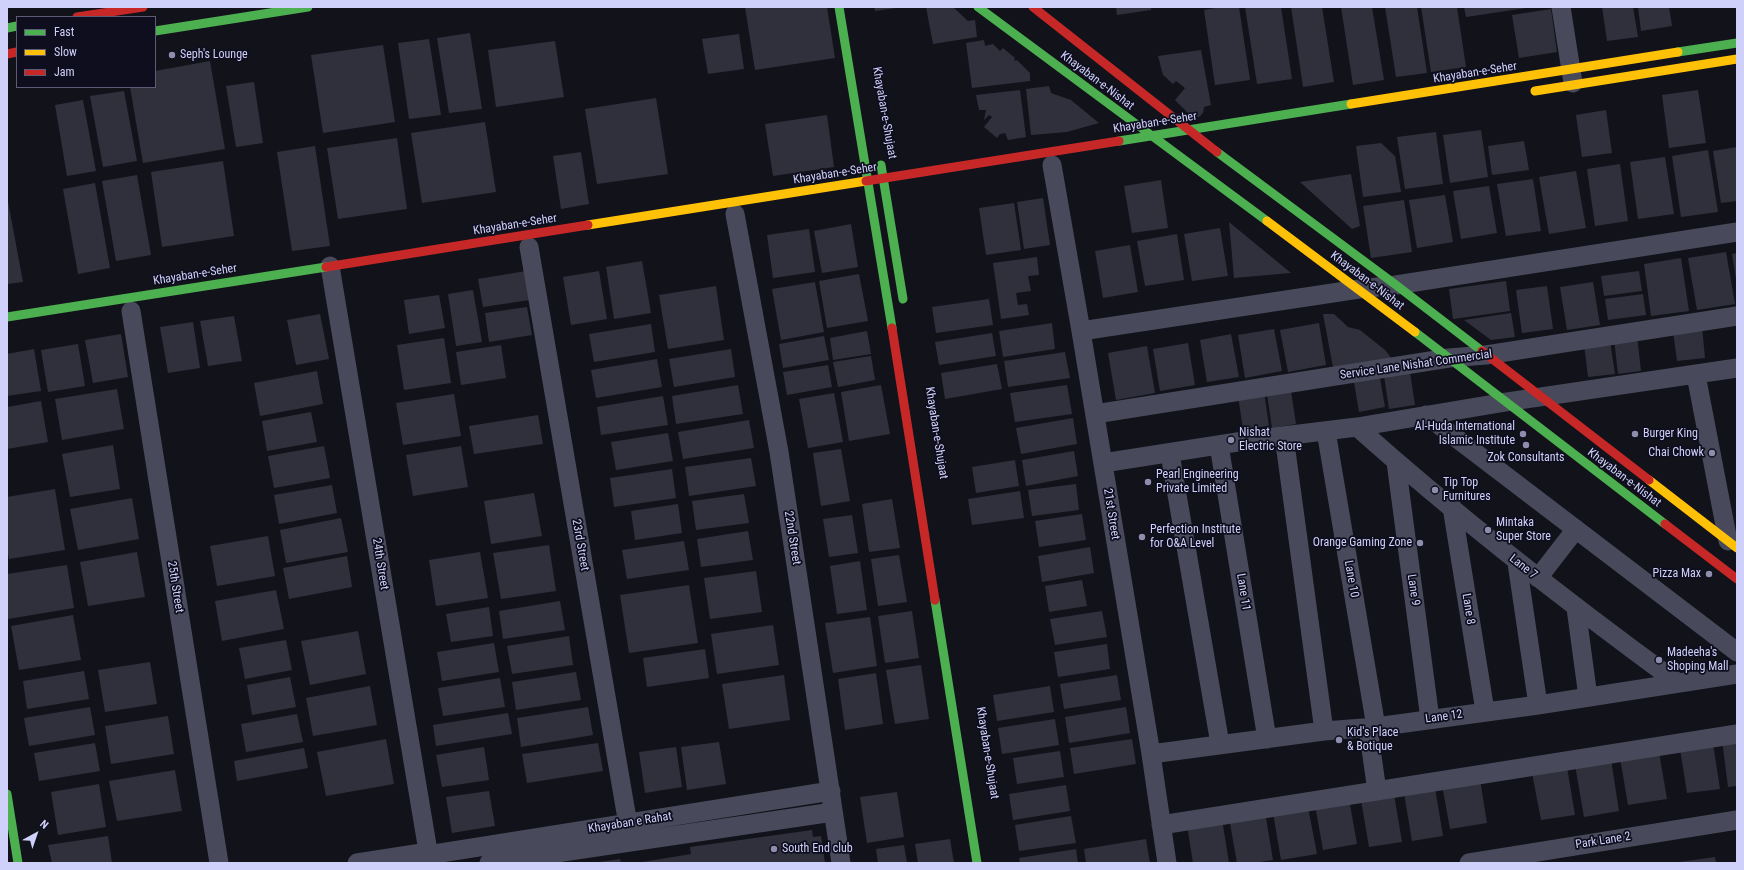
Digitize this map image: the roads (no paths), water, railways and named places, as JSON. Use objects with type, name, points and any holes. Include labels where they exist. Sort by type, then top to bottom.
[{"type":"street","points":[[84,16],[143,7]]},
{"type":"street","points":[[156,31],[308,7]]},
{"type":"street","points":[[839,7],[868,181],[867,194],[977,863]]},
{"type":"street","name":"Khayaban-e-Nishat","points":[[978,7],[1359,289],[1737,579]]},
{"type":"street","name":"Khayaban-e-Nishat","points":[[1033,7],[1191,130],[1204,142],[1396,286],[1732,544]]},
{"type":"street","points":[[1561,7],[1572,77]]},
{"type":"street","name":"Khayaban-e-Seher","points":[[1526,92],[1572,77],[1737,43]]},
{"type":"street","name":"Khayaban-e-Seher","points":[[7,317],[332,276],[883,178],[1191,130],[1572,77],[1737,59]]},
{"type":"street","points":[[1152,150],[1220,140]]},
{"type":"street","name":"Khayaban-e-Shujaat","points":[[879,155],[883,178],[890,191],[904,308]]},
{"type":"street","name":"21st Street","points":[[1052,165],[1095,414],[1151,754],[1167,863]]},
{"type":"street","name":"Khayaban-e-Seher","points":[[867,194],[890,191]]},
{"type":"street","name":"22nd Street","points":[[735,214],[779,452],[841,863]]},
{"type":"street","points":[[1081,331],[1359,289],[1396,286],[1737,232]]},
{"type":"street","name":"23rd Street","points":[[529,247],[631,842]]},
{"type":"street","name":"24th Street","points":[[332,276],[429,857]]},
{"type":"street","name":"25th Street","points":[[131,311],[219,863]]},
{"type":"street","name":"Service Lane Nishat Commercial","points":[[1095,414],[1449,358],[1486,355],[1737,316]]},
{"type":"street","points":[[1103,463],[1170,454],[1219,445],[1357,427],[1506,402],[1542,398],[1737,368]]},
{"type":"street","points":[[1696,375],[1732,544]]},
{"type":"street","points":[[1426,415],[1737,652]]},
{"type":"street","name":"Lane 7","points":[[1357,427],[1396,462],[1517,562],[1576,608],[1678,682]]},
{"type":"street","name":"Lane 10","points":[[1326,431],[1372,727],[1377,791]]},
{"type":"street","points":[[1284,436],[1324,731]]},
{"type":"street","name":"Lane 11","points":[[1219,445],[1267,738]]},
{"type":"street","points":[[1170,454],[1220,744]]},
{"type":"street","name":"Lane 9","points":[[1396,462],[1430,719]]},
{"type":"street","name":"Lane 8","points":[[1452,507],[1485,711]]},
{"type":"street","points":[[1538,578],[1576,529]]},
{"type":"street","points":[[1517,562],[1538,704]]},
{"type":"street","points":[[1576,608],[1588,697]]},
{"type":"street","name":"Lane 12","points":[[1151,754],[1324,731],[1372,727],[1588,697],[1737,674]]},
{"type":"street","points":[[1161,825],[1737,734]]},
{"type":"street","name":"Khayaban e Rahat","points":[[357,863],[429,857],[628,823],[831,791]]},
{"type":"street","points":[[7,794],[18,863]]},
{"type":"street","name":"Khayaban e Rahat","points":[[489,863],[833,812]]},
{"type":"street","name":"Park Lane 2","points":[[1469,863],[1737,820]]},
{"type":"place","name":"Seph's Lounge","points":[[172,55]]},
{"type":"place","name":"Al-Huda International Islamic Institute","points":[[1523,434]]},
{"type":"place","name":"Burger King","points":[[1635,434]]},
{"type":"place","name":"Nishat Electric Store","points":[[1231,440]]},
{"type":"place","name":"Zok Consultants","points":[[1526,445]]},
{"type":"place","name":"Chai Chowk","points":[[1712,453]]},
{"type":"place","name":"Pearl Engineering Private Limited","points":[[1148,482]]},
{"type":"place","name":"Tip Top Furnitures","points":[[1435,490]]},
{"type":"place","name":"Mintaka Super Store","points":[[1488,530]]},
{"type":"place","name":"Perfection Institute for O&A Level","points":[[1142,537]]},
{"type":"place","name":"Orange Gaming Zone","points":[[1420,543]]},
{"type":"place","name":"Pizza Max","points":[[1709,574]]},
{"type":"place","name":"Madeeha's Shoping Mall","points":[[1659,660]]},
{"type":"place","name":"Kid's Place & Botique","points":[[1339,740]]},
{"type":"place","name":"South End club","points":[[774,849]]}]
